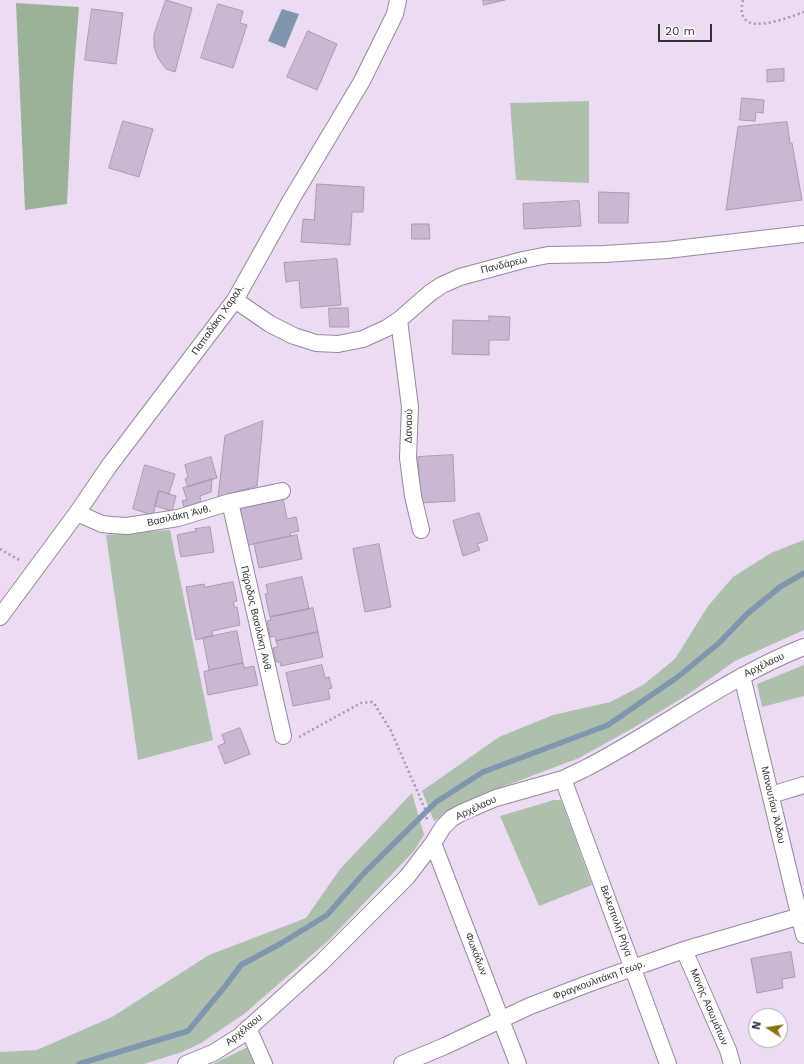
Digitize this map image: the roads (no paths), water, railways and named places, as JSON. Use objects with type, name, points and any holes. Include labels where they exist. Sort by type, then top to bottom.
[{"type":"street","name":"Παπαδάκη Χαραλ.","points":[[0,617],[109,466],[235,300],[291,200],[362,81],[392,20],[398,0]]},
{"type":"street","name":"Πανδάρεω","points":[[235,300],[282,330],[304,339],[327,344],[350,342],[363,339],[387,328],[442,285],[472,274],[523,260],[548,255],[605,254],[667,250],[804,234]]},
{"type":"street","name":"Δαναού","points":[[399,320],[410,407],[408,458],[413,496],[421,530]]},
{"type":"street","name":"Βασιλάκη Άνθ.","points":[[76,513],[102,524],[127,526],[178,518],[230,502],[282,491]]},
{"type":"street","name":"Πάροδος Βασιλάκη Ανθ.","points":[[230,502],[283,736]]},
{"type":"street","name":"Αρχέλαου","points":[[186,1064],[213,1053],[240,1036],[342,943],[407,877],[433,844],[443,827],[452,818],[463,812],[507,795],[563,779],[597,762],[742,676],[804,647]]},
{"type":"street","name":"Μανουτίου Άλδου","points":[[742,676],[802,916],[804,935]]},
{"type":"street","name":"Βελεστινλή Ρήγα","points":[[563,779],[668,1064]]},
{"type":"street","points":[[771,795],[804,784]]},
{"type":"street","name":"Φωκάδων","points":[[433,844],[518,1064]]},
{"type":"street","name":"Φραγκουλιτάκη Γεωρ.","points":[[402,1064],[550,998],[633,967],[684,950],[802,916]]},
{"type":"street","name":"Μονής Ασωμάτων","points":[[684,950],[728,1050],[732,1064]]},
{"type":"street","points":[[248,1028],[264,1064]]},
{"type":"water","points":[[282,9],[299,14],[285,48],[268,41]]},
{"type":"waterway","points":[[79,1064],[188,1031],[241,965],[280,944],[327,915],[365,872],[436,802],[483,772],[608,725],[679,676],[719,643],[747,614],[780,587],[804,573]]}]
